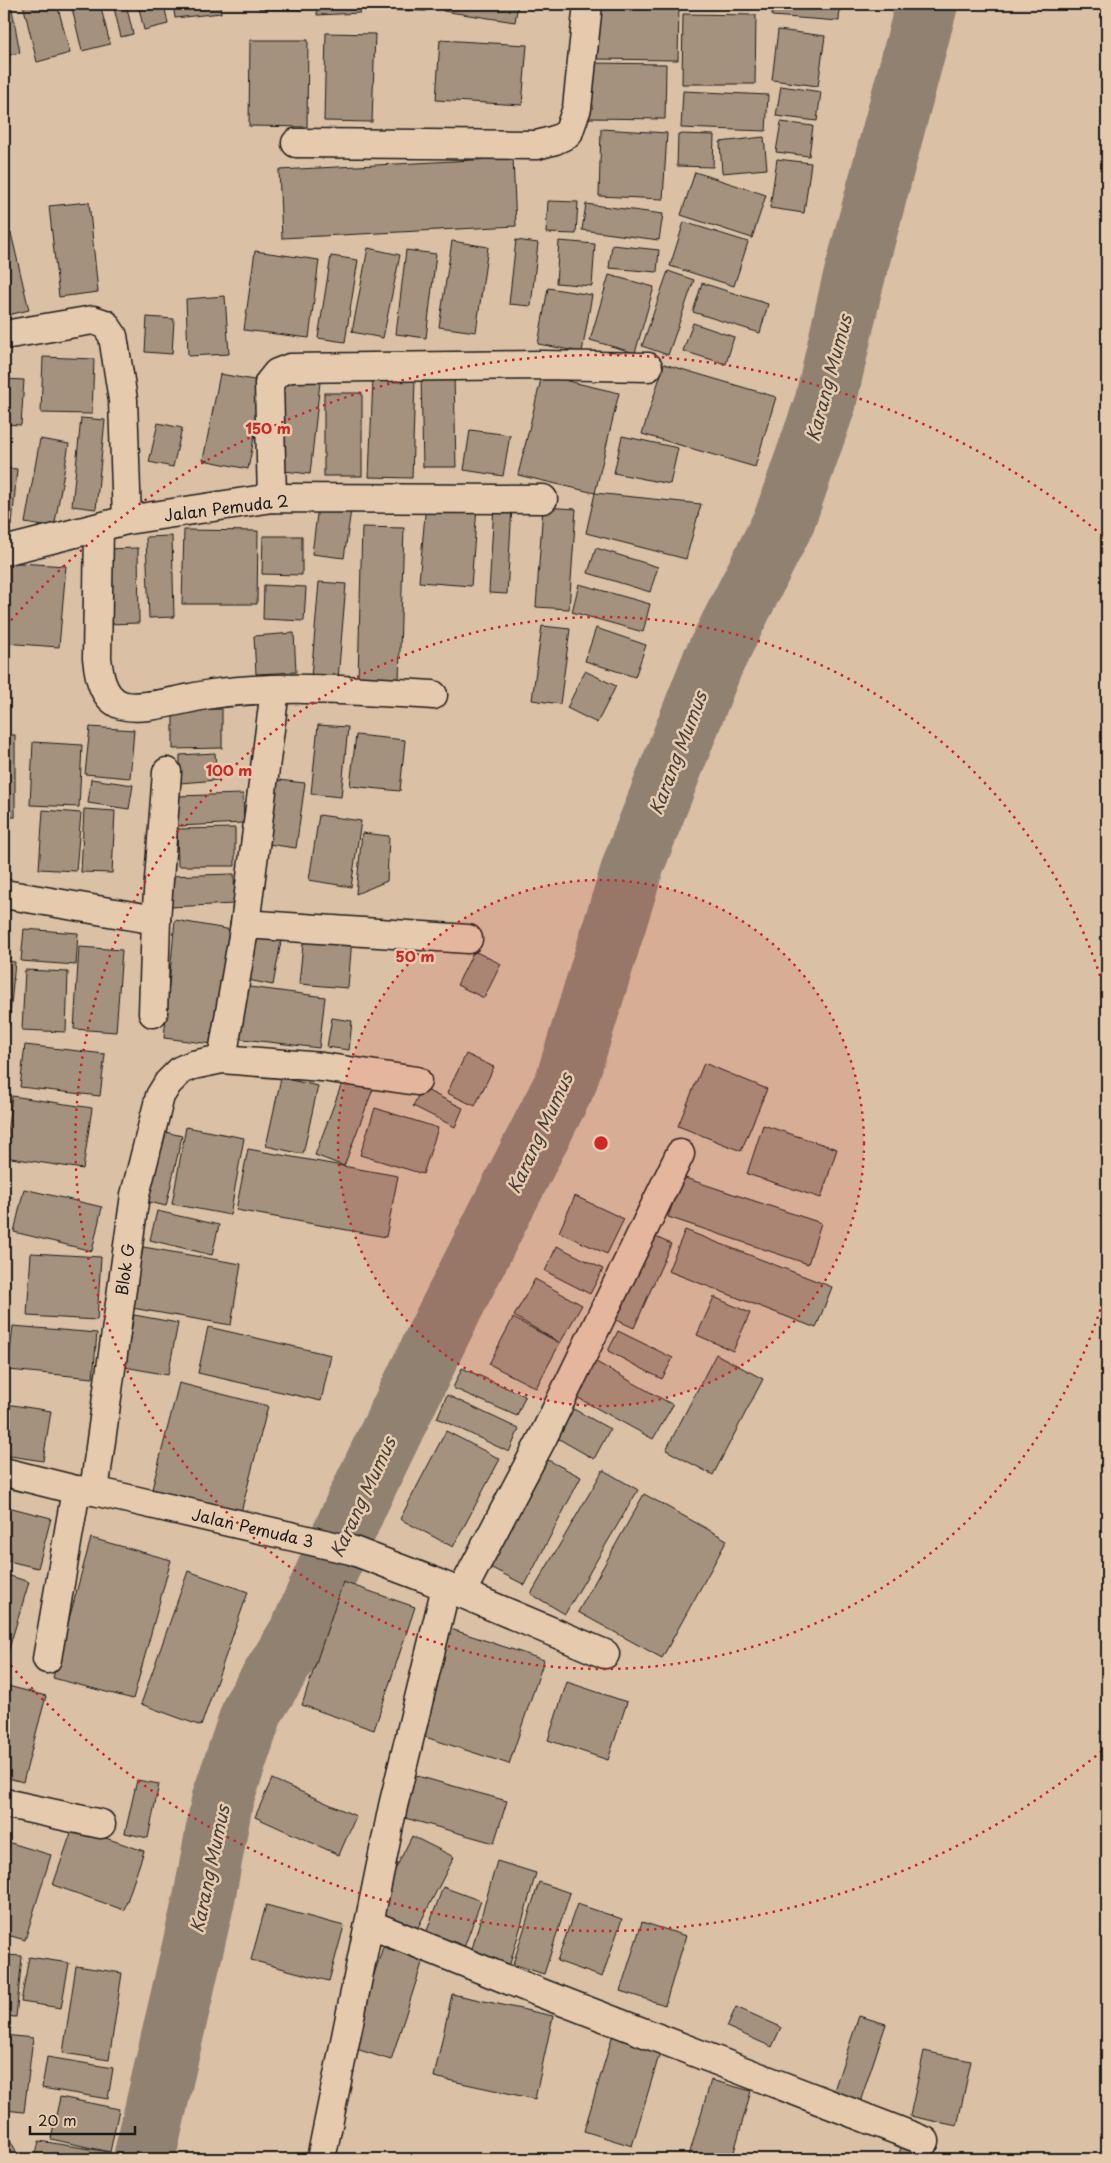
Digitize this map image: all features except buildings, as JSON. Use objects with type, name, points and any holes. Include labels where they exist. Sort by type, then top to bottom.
[{"type":"street","points":[[296,143],[537,145],[568,134],[577,108],[588,4]]},
{"type":"street","points":[[4,335],[93,320],[101,322],[111,331],[123,400],[127,520]]},
{"type":"street","points":[[272,498],[269,383],[277,373],[290,368],[531,365],[648,367]]},
{"type":"street","name":"Jalan Pemuda 2","points":[[4,551],[127,520],[272,498],[543,499]]},
{"type":"street","points":[[98,528],[97,658],[100,681],[108,695],[118,704],[135,708],[213,694],[275,690],[352,690],[433,695]]},
{"type":"street","points":[[275,690],[245,924],[222,1059],[322,1067],[417,1082]]},
{"type":"street","points":[[153,1013],[156,920],[166,772]]},
{"type":"street","points":[[4,894],[156,920]]},
{"type":"street","points":[[245,924],[468,939]]},
{"type":"street","name":"Blok G","points":[[47,1659],[85,1491],[135,1195],[143,1156],[160,1096],[168,1083],[181,1070],[192,1065],[222,1059]]},
{"type":"street","points":[[321,2159],[393,1806],[446,1586],[544,1436],[680,1154]]},
{"type":"street","name":"Jalan Pemuda 3","points":[[4,1472],[352,1550],[446,1586],[604,1654]]},
{"type":"street","points":[[4,1803],[101,1824]]},
{"type":"street","points":[[370,1924],[550,1997],[925,2141]]},
{"type":"waterway","name":"Karang Mumus","points":[[144,2159],[204,1899],[222,1801],[253,1709],[301,1631],[357,1503],[440,1331],[566,1082],[634,863],[713,662],[784,521],[825,404],[851,289],[927,4]]}]
